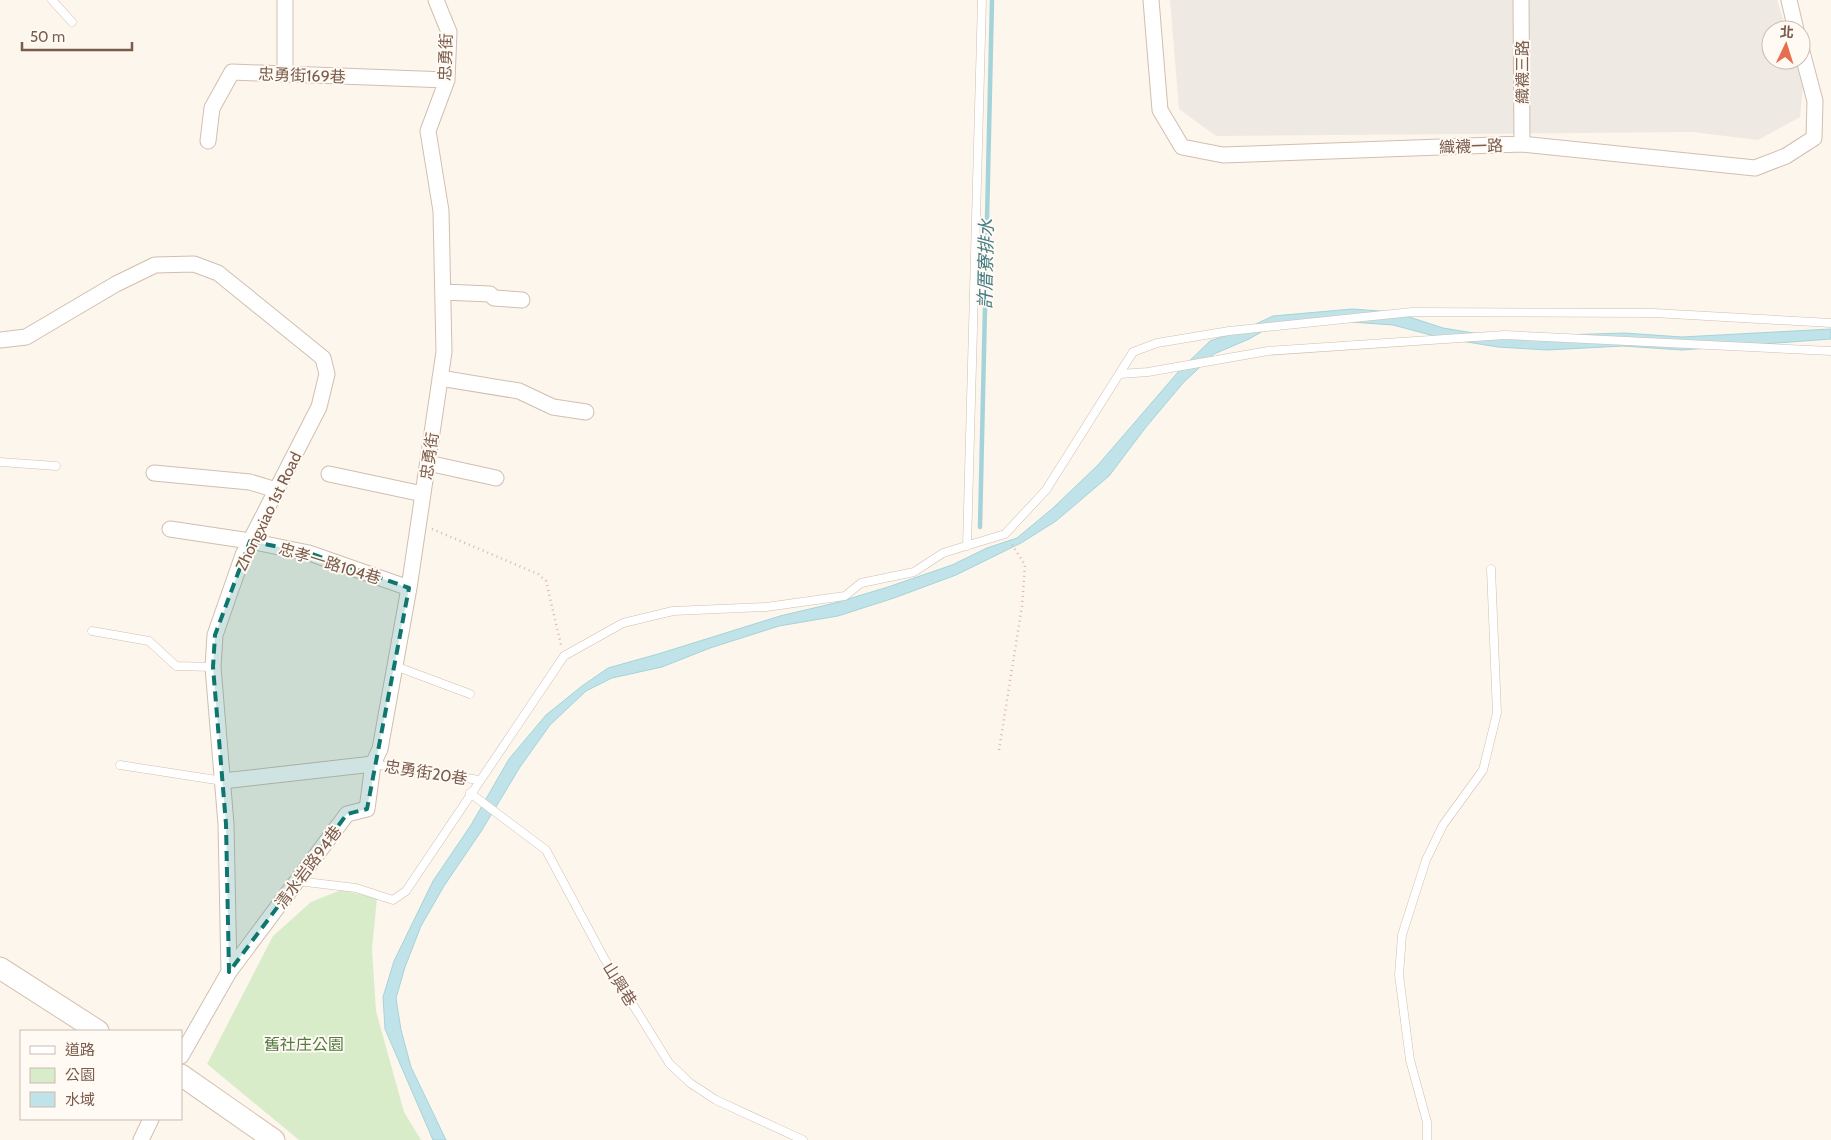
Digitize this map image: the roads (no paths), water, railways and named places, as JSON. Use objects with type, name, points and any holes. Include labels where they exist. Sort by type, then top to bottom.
[{"type":"street","points":[[284,74],[285,0]]},
{"type":"street","name":"忠勇街","points":[[373,764],[380,748],[410,588],[444,352],[441,210],[428,131],[447,80],[449,32],[436,0]]},
{"type":"street","name":"織襪一路","points":[[1151,0],[1160,110],[1182,147],[1223,155],[1522,144],[1755,168],[1786,156],[1814,138],[1815,101],[1807,70]]},
{"type":"street","name":"織襪三路","points":[[1521,0],[1522,144]]},
{"type":"street","points":[[1789,0],[1794,20]]},
{"type":"street","name":"忠勇街169巷","points":[[208,141],[212,108],[232,72],[447,80]]},
{"type":"street","name":"Zhongxiao 1st Road","points":[[0,340],[26,337],[116,284],[155,265],[194,264],[218,273],[323,358],[327,374],[319,407],[243,555],[215,635],[213,667],[226,824],[229,972]]},
{"type":"street","points":[[443,292],[490,294],[494,298],[522,300]]},
{"type":"street","points":[[440,378],[519,391],[553,406],[586,412]]},
{"type":"street","points":[[428,463],[496,478]]},
{"type":"street","points":[[154,474],[250,482],[276,490]]},
{"type":"street","points":[[329,474],[423,494]]},
{"type":"street","name":"忠孝一路104巷","points":[[170,529],[250,541],[308,553],[410,588]]},
{"type":"street","points":[[223,781],[373,764]]},
{"type":"street","name":"清水岩路94巷","points":[[229,972],[347,814],[367,809],[373,764]]},
{"type":"street","points":[[0,968],[96,1030]]},
{"type":"street","points":[[182,1054],[229,972]]},
{"type":"street","points":[[182,1076],[274,1140]]},
{"type":"street","points":[[141,1140],[151,1120]]},
{"type":"lane","points":[[52,0],[72,22]]},
{"type":"lane","points":[[967,546],[982,0]]},
{"type":"lane","points":[[297,881],[356,888],[393,900],[406,891],[470,793],[564,656],[623,623],[673,611],[766,607],[845,596],[861,583],[914,572],[943,553],[1005,534],[1046,490],[1133,352],[1157,343],[1229,331],[1412,312],[1654,313],[1831,323]]},
{"type":"lane","points":[[1120,374],[1148,372],[1268,350],[1505,335],[1831,350]]},
{"type":"lane","points":[[0,462],[56,466]]},
{"type":"lane","points":[[1427,1140],[1427,1122],[1410,1060],[1399,975],[1402,935],[1426,860],[1443,825],[1483,770],[1497,714],[1491,569]]},
{"type":"lane","points":[[92,631],[149,642],[176,666],[213,667]]},
{"type":"lane","points":[[395,666],[470,694]]},
{"type":"lane","name":"忠勇街20巷","points":[[373,764],[479,780]]},
{"type":"lane","points":[[120,765],[223,781]]},
{"type":"lane","name":"山興巷","points":[[470,793],[546,850],[604,958],[670,1063],[690,1084],[716,1100],[803,1140]]},
{"type":"water","points":[[1352,309],[1394,312],[1443,328],[1498,337],[1624,333],[1682,337],[1831,329],[1831,339],[1682,350],[1623,346],[1547,350],[1498,347],[1442,338],[1393,325],[1351,322],[1272,326],[1249,339],[1214,354],[1183,383],[1146,427],[1109,476],[1056,521],[1021,543],[956,575],[894,598],[838,616],[779,626],[710,648],[662,667],[612,678],[586,691],[550,725],[520,767],[482,830],[444,886],[421,926],[405,967],[396,998],[401,1030],[411,1067],[446,1140],[433,1140],[385,1029],[383,997],[394,961],[433,881],[471,825],[509,759],[546,715],[608,668],[780,616],[835,603],[888,587],[952,565],[987,548],[1017,538],[1053,508],[1098,465],[1179,371],[1210,341],[1245,329],[1273,316]]},
{"type":"waterway","name":"許厝寮排水","points":[[980,527],[992,0]]},
{"type":"park label","name":"舊社庄公園","points":[[304,1044]]}]
